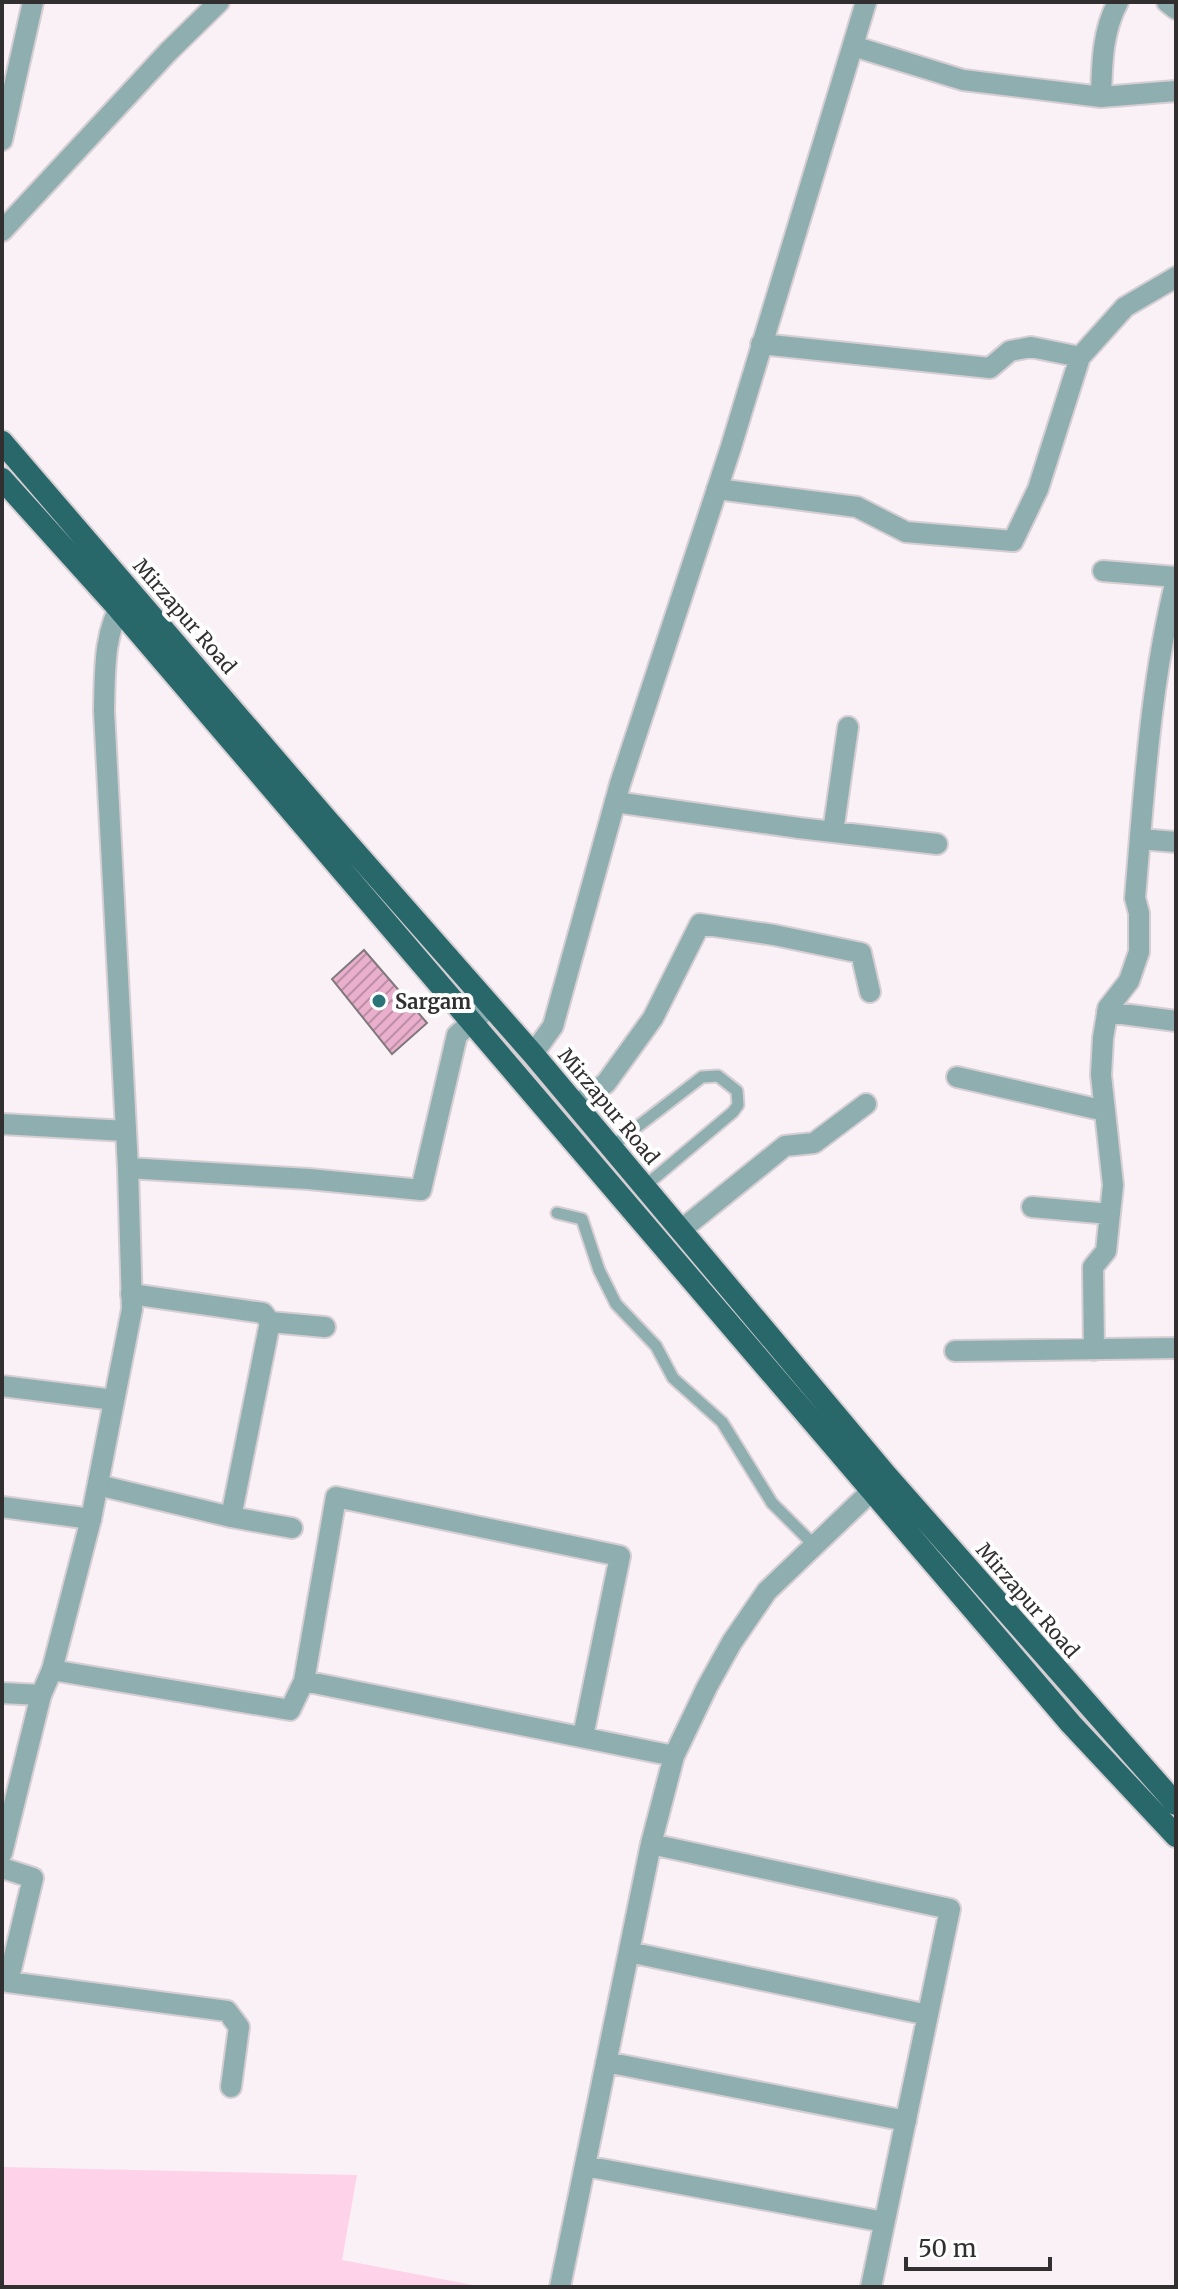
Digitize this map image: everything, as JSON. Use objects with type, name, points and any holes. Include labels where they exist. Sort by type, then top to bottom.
[{"type":"highway","name":"Mirzapur Road","points":[[4,451],[130,588],[533,1054],[887,1476],[1176,1804]]},
{"type":"highway","points":[[2,479],[118,608],[1071,1724],[1176,1836]]},
{"type":"street","points":[[2,140],[33,2]]},
{"type":"street","points":[[2,231],[168,52],[219,2]]},
{"type":"street","points":[[533,1054],[553,1026],[615,802],[717,489],[866,2]]},
{"type":"street","points":[[1101,97],[1103,46],[1109,18],[1118,2]]},
{"type":"street","points":[[1167,2],[1176,9]]},
{"type":"street","points":[[853,46],[963,80],[1101,97],[1176,91]]},
{"type":"street","points":[[717,489],[857,507],[906,532],[1013,541],[1038,489],[1080,357],[1125,307],[1176,277]]},
{"type":"street","points":[[761,344],[990,368],[1010,351],[1031,347],[1080,357]]},
{"type":"street","points":[[1094,1350],[1093,1267],[1106,1251],[1113,1185],[1101,1075],[1107,1012],[1129,981],[1139,952],[1139,913],[1135,898],[1140,839],[1166,618],[1176,579],[1103,571]]},
{"type":"street","points":[[2,1853],[41,1695],[52,1670],[91,1519],[132,1309],[128,1168],[104,711],[105,652],[118,608],[130,588]]},
{"type":"street","points":[[833,832],[848,727]]},
{"type":"street","points":[[615,802],[937,844]]},
{"type":"street","points":[[1140,839],[1176,842]]},
{"type":"street","points":[[576,1105],[606,1083],[653,1018],[700,924],[861,953],[870,992]]},
{"type":"street","points":[[128,1168],[309,1179],[421,1190],[457,1035],[491,1006]]},
{"type":"street","points":[[1107,1012],[1176,1021]]},
{"type":"street","points":[[957,1077],[1105,1111]]},
{"type":"street","points":[[681,1230],[785,1146],[814,1143],[866,1104]]},
{"type":"street","points":[[2,1124],[126,1131]]},
{"type":"street","points":[[1032,1207],[1110,1214]]},
{"type":"street","points":[[131,1294],[263,1313],[270,1322],[325,1327]]},
{"type":"street","points":[[231,1517],[270,1322]]},
{"type":"street","points":[[955,1351],[1176,1348]]},
{"type":"street","points":[[2,1386],[114,1400]]},
{"type":"street","points":[[560,2287],[651,1844],[674,1756],[732,1642],[767,1591],[887,1476]]},
{"type":"street","points":[[98,1485],[231,1517],[292,1528]]},
{"type":"street","points":[[52,1670],[290,1710],[304,1681],[336,1497],[620,1556],[583,1736]]},
{"type":"street","points":[[2,1507],[91,1519]]},
{"type":"street","points":[[304,1681],[674,1756]]},
{"type":"street","points":[[2,1693],[41,1695]]},
{"type":"street","points":[[651,1844],[950,1909],[871,2287]]},
{"type":"street","points":[[2,1868],[33,1878],[8,1982],[227,2011],[239,2027],[231,2087]]},
{"type":"street","points":[[629,1952],[928,2015]]},
{"type":"street","points":[[606,2062],[906,2121]]},
{"type":"street","points":[[585,2166],[884,2222]]},
{"type":"lane","points":[[611,1147],[695,1080],[718,1076],[731,1085],[739,1099],[733,1112],[645,1186]]},
{"type":"lane","points":[[557,1213],[582,1219],[599,1270],[616,1304],[656,1346],[673,1378],[722,1422],[772,1503],[814,1545]]},
{"type":"shaded area","points":[[2,2167],[357,2175],[342,2260],[483,2287],[2,2287]]},
{"type":"building","name":"Sargam","points":[[364,950],[427,1023],[392,1054],[332,979]]},
{"type":"place","name":"Sargam","points":[[379,1001]]}]
